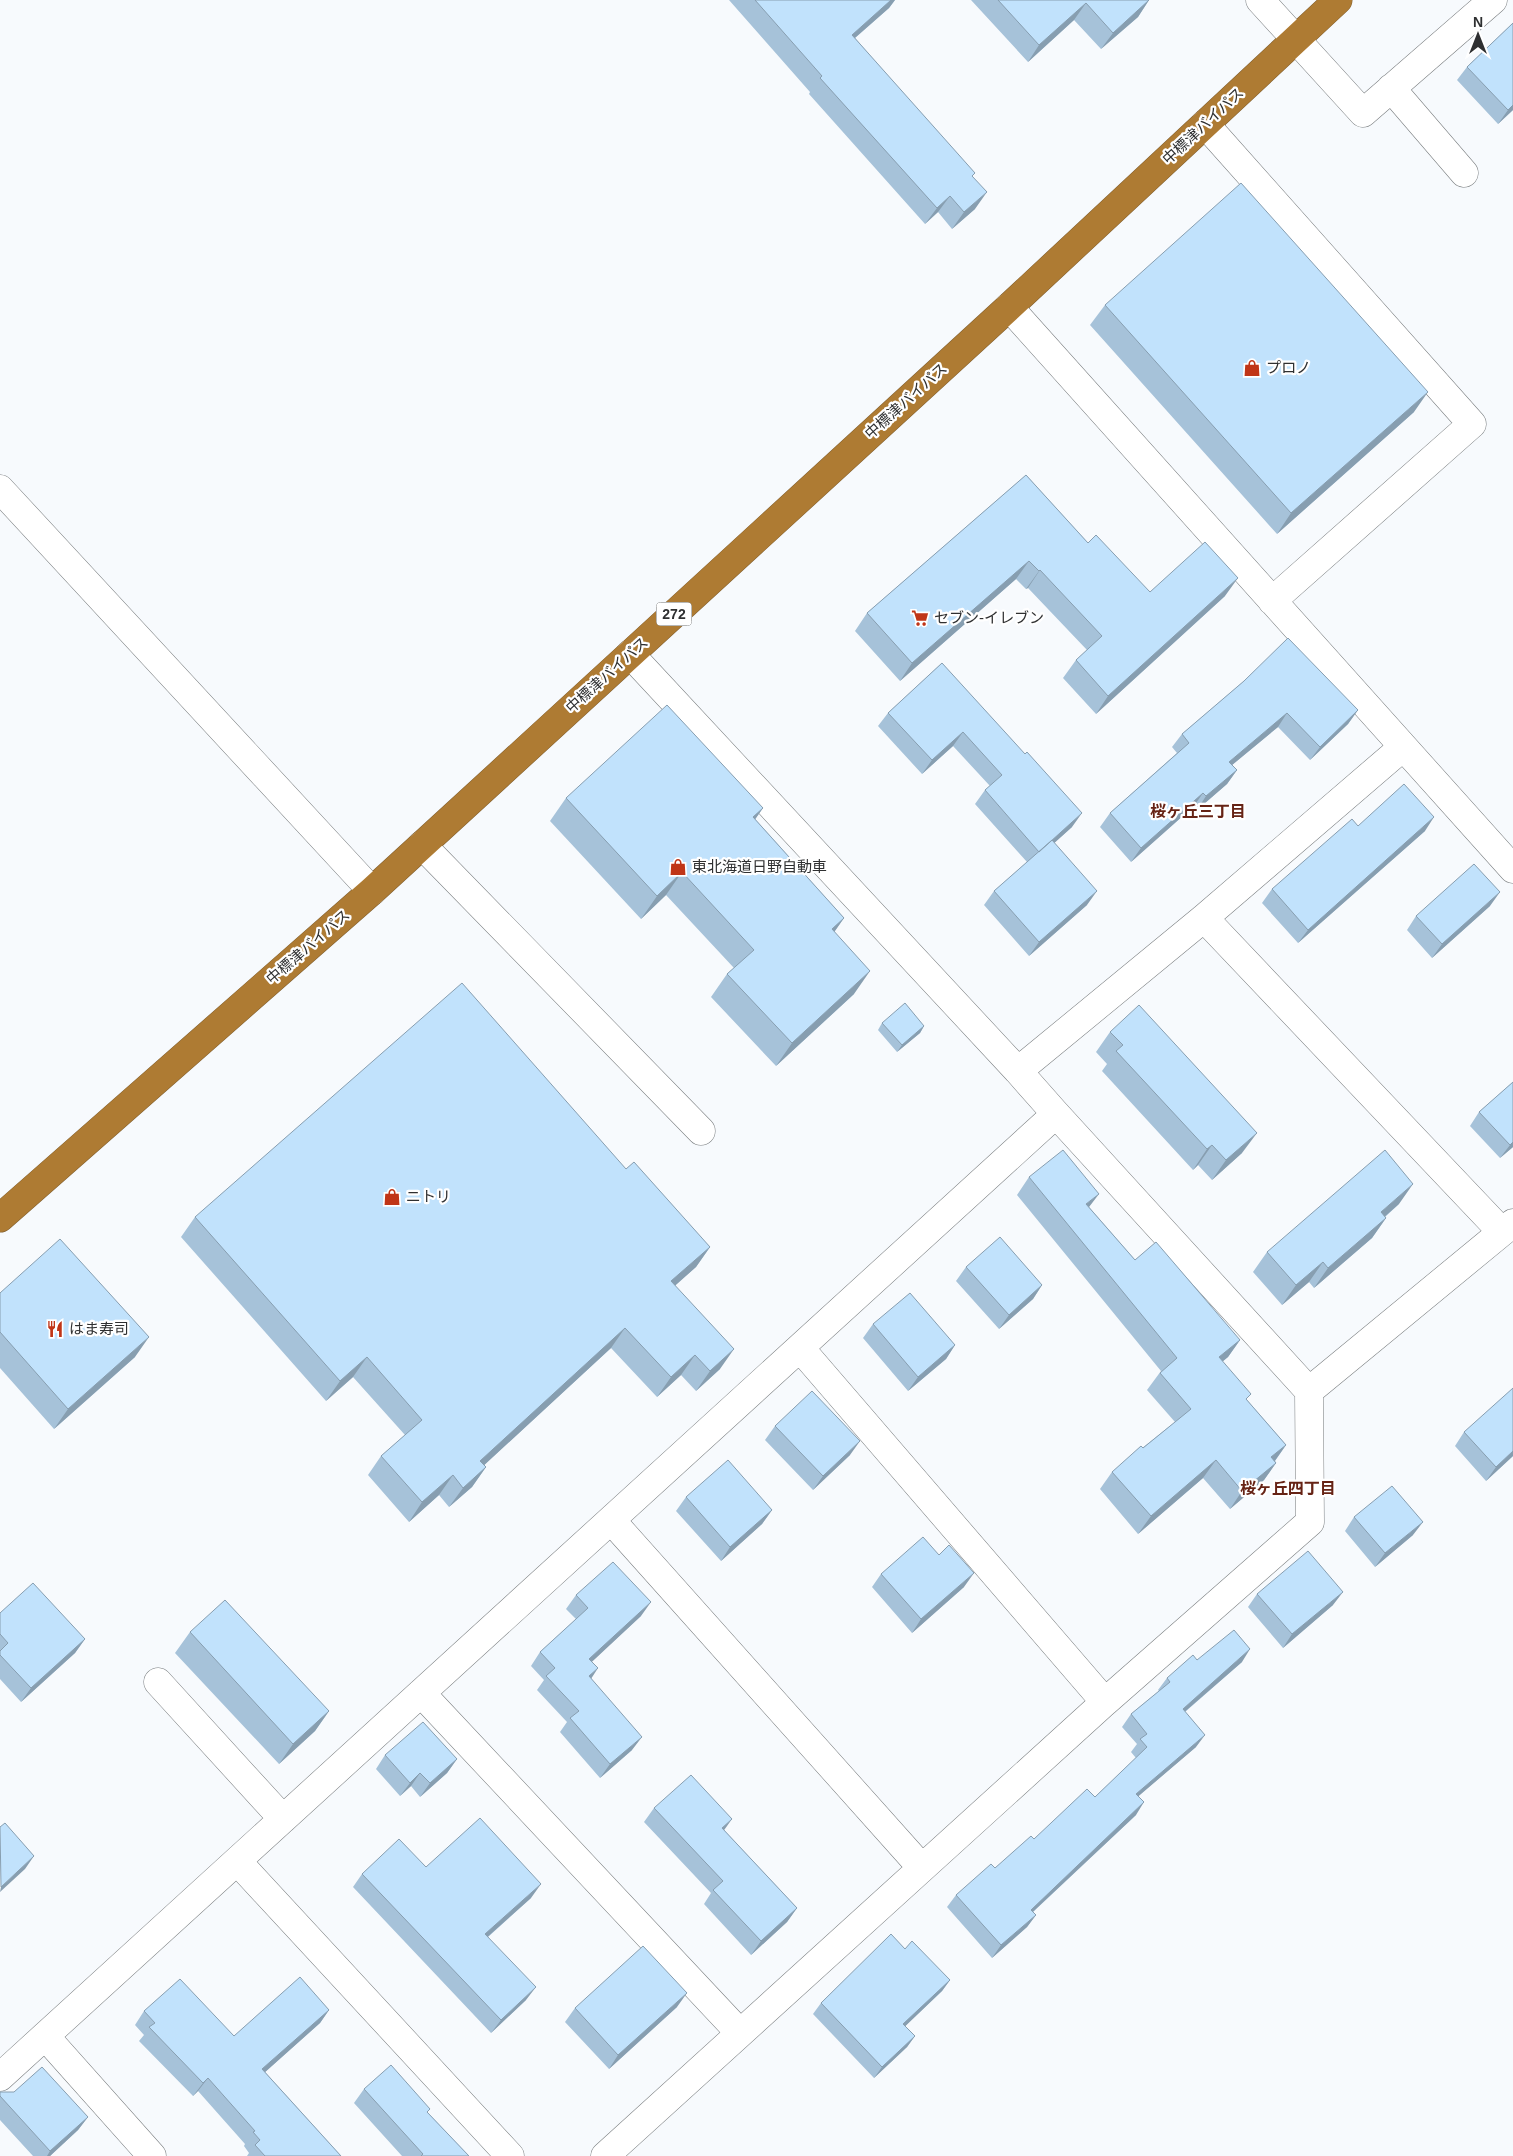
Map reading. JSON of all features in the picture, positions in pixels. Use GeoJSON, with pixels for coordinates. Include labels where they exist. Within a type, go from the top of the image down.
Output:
{"type":"FeatureCollection","features":[{"type":"Feature","properties":{"kind":"highway","name":"中標津バイパス"},"geometry":{"type":"LineString","coordinates":[[0,1218],[372,891],[1009,307],[1338,0]]}},
{"type":"Feature","properties":{"kind":"street"},"geometry":{"type":"LineString","coordinates":[[1260,0],[1363,113],[1493,0]]}},
{"type":"Feature","properties":{"kind":"street"},"geometry":{"type":"LineString","coordinates":[[1391,88],[1464,173]]}},
{"type":"Feature","properties":{"kind":"street"},"geometry":{"type":"LineString","coordinates":[[1205,124],[1472,424],[1272,601]]}},
{"type":"Feature","properties":{"kind":"street"},"geometry":{"type":"LineString","coordinates":[[1009,307],[1513,869]]}},
{"type":"Feature","properties":{"kind":"street"},"geometry":{"type":"LineString","coordinates":[[0,489],[372,891]]}},
{"type":"Feature","properties":{"kind":"street"},"geometry":{"type":"LineString","coordinates":[[606,2156],[1105,1702],[1310,1522],[1309,1391],[1018,1071],[630,654]]}},
{"type":"Feature","properties":{"kind":"street"},"geometry":{"type":"LineString","coordinates":[[1018,1071],[1204,918],[1403,748]]}},
{"type":"Feature","properties":{"kind":"street"},"geometry":{"type":"LineString","coordinates":[[422,845],[701,1130]]}},
{"type":"Feature","properties":{"kind":"street"},"geometry":{"type":"LineString","coordinates":[[1204,918],[1508,1228],[1309,1391]]}},
{"type":"Feature","properties":{"kind":"street"},"geometry":{"type":"LineString","coordinates":[[0,2077],[1056,1114]]}},
{"type":"Feature","properties":{"kind":"street"},"geometry":{"type":"LineString","coordinates":[[800,1348],[1105,1702]]}},
{"type":"Feature","properties":{"kind":"street"},"geometry":{"type":"LineString","coordinates":[[611,1520],[922,1868]]}},
{"type":"Feature","properties":{"kind":"street"},"geometry":{"type":"LineString","coordinates":[[158,1682],[283,1819]]}},
{"type":"Feature","properties":{"kind":"street"},"geometry":{"type":"LineString","coordinates":[[421,1694],[740,2033]]}},
{"type":"Feature","properties":{"kind":"street"},"geometry":{"type":"LineString","coordinates":[[237,1861],[510,2156]]}},
{"type":"Feature","properties":{"kind":"street"},"geometry":{"type":"LineString","coordinates":[[45,2036],[152,2156]]}},
{"type":"Feature","properties":{"kind":"building"},"geometry":{"type":"Polygon","coordinates":[[[755,0],[891,0],[852,35],[975,173],[972,176],[987,192],[964,212],[950,196],[937,208],[820,78],[822,76],[755,0]]]}},
{"type":"Feature","properties":{"kind":"building"},"geometry":{"type":"Polygon","coordinates":[[[998,0],[1149,0],[1113,33],[1086,3],[1039,45],[998,0]]]}},
{"type":"Feature","properties":{"kind":"building"},"geometry":{"type":"Polygon","coordinates":[[[1513,23],[1513,105],[1508,110],[1467,67],[1513,23]]]}},
{"type":"Feature","properties":{"kind":"building","name":"プロノ"},"geometry":{"type":"Polygon","coordinates":[[[1241,183],[1428,392],[1291,513],[1105,305],[1241,183]]]}},
{"type":"Feature","properties":{"kind":"building"},"geometry":{"type":"Polygon","coordinates":[[[1026,475],[1088,543],[1096,535],[1150,592],[1205,542],[1238,578],[1108,696],[1076,660],[1102,636],[1040,570],[1029,561],[912,663],[867,613],[1026,475]]]}},
{"type":"Feature","properties":{"kind":"building"},"geometry":{"type":"Polygon","coordinates":[[[1288,638],[1358,710],[1320,747],[1287,713],[1229,762],[1237,770],[1206,796],[1203,793],[1141,848],[1110,813],[1189,743],[1182,734],[1244,681],[1288,638]]]}},
{"type":"Feature","properties":{"kind":"building"},"geometry":{"type":"Polygon","coordinates":[[[942,663],[1082,813],[1039,852],[985,790],[1002,775],[963,732],[932,760],[888,713],[942,663]]]}},
{"type":"Feature","properties":{"kind":"building"},"geometry":{"type":"Polygon","coordinates":[[[667,705],[763,808],[753,817],[844,918],[832,929],[870,971],[792,1043],[727,974],[754,950],[682,872],[657,896],[566,798],[667,705]]]}},
{"type":"Feature","properties":{"kind":"building"},"geometry":{"type":"Polygon","coordinates":[[[1404,784],[1434,817],[1308,930],[1272,889],[1352,819],[1358,826],[1404,784]]]}},
{"type":"Feature","properties":{"kind":"building"},"geometry":{"type":"Polygon","coordinates":[[[1052,840],[1097,891],[1039,942],[994,891],[1052,840]]]}},
{"type":"Feature","properties":{"kind":"building"},"geometry":{"type":"Polygon","coordinates":[[[1474,864],[1500,892],[1442,944],[1416,916],[1474,864]]]}},
{"type":"Feature","properties":{"kind":"building","name":"ニトリ"},"geometry":{"type":"Polygon","coordinates":[[[462,983],[626,1169],[634,1162],[710,1247],[671,1281],[734,1349],[710,1371],[695,1355],[671,1377],[625,1328],[480,1461],[486,1467],[463,1488],[453,1475],[422,1502],[381,1456],[422,1420],[367,1357],[340,1381],[195,1217],[462,983]]]}},
{"type":"Feature","properties":{"kind":"building"},"geometry":{"type":"Polygon","coordinates":[[[905,1003],[924,1026],[902,1045],[882,1023],[905,1003]]]}},
{"type":"Feature","properties":{"kind":"building"},"geometry":{"type":"Polygon","coordinates":[[[1139,1005],[1257,1133],[1226,1160],[1212,1145],[1207,1149],[1116,1051],[1123,1045],[1110,1032],[1139,1005]]]}},
{"type":"Feature","properties":{"kind":"building"},"geometry":{"type":"Polygon","coordinates":[[[1513,1082],[1513,1142],[1510,1145],[1479,1112],[1513,1082]]]}},
{"type":"Feature","properties":{"kind":"building"},"geometry":{"type":"Polygon","coordinates":[[[1063,1150],[1099,1194],[1086,1204],[1135,1260],[1156,1242],[1240,1340],[1219,1357],[1251,1394],[1246,1399],[1286,1445],[1271,1457],[1276,1463],[1242,1491],[1216,1460],[1151,1516],[1112,1472],[1141,1446],[1143,1448],[1191,1409],[1160,1373],[1177,1358],[1029,1177],[1063,1150]]]}},
{"type":"Feature","properties":{"kind":"building"},"geometry":{"type":"Polygon","coordinates":[[[1385,1150],[1413,1184],[1381,1212],[1386,1218],[1328,1268],[1323,1262],[1296,1285],[1267,1252],[1385,1150]]]}},
{"type":"Feature","properties":{"kind":"building"},"geometry":{"type":"Polygon","coordinates":[[[1000,1237],[1042,1285],[1009,1315],[966,1267],[1000,1237]]]}},
{"type":"Feature","properties":{"kind":"building","name":"はま寿司"},"geometry":{"type":"Polygon","coordinates":[[[60,1239],[149,1337],[68,1409],[0,1332],[0,1293],[60,1239]]]}},
{"type":"Feature","properties":{"kind":"building"},"geometry":{"type":"Polygon","coordinates":[[[910,1293],[955,1345],[918,1377],[873,1324],[910,1293]]]}},
{"type":"Feature","properties":{"kind":"building"},"geometry":{"type":"Polygon","coordinates":[[[1513,1388],[1513,1451],[1496,1467],[1464,1432],[1513,1388]]]}},
{"type":"Feature","properties":{"kind":"building"},"geometry":{"type":"Polygon","coordinates":[[[812,1391],[860,1441],[823,1476],[775,1426],[812,1391]]]}},
{"type":"Feature","properties":{"kind":"building"},"geometry":{"type":"Polygon","coordinates":[[[728,1460],[772,1510],[730,1547],[686,1497],[728,1460]]]}},
{"type":"Feature","properties":{"kind":"building"},"geometry":{"type":"Polygon","coordinates":[[[1392,1486],[1423,1522],[1385,1553],[1354,1517],[1392,1486]]]}},
{"type":"Feature","properties":{"kind":"building"},"geometry":{"type":"Polygon","coordinates":[[[923,1537],[939,1555],[949,1545],[974,1573],[921,1619],[881,1574],[923,1537]]]}},
{"type":"Feature","properties":{"kind":"building"},"geometry":{"type":"Polygon","coordinates":[[[1308,1551],[1343,1592],[1292,1634],[1257,1594],[1308,1551]]]}},
{"type":"Feature","properties":{"kind":"building"},"geometry":{"type":"Polygon","coordinates":[[[613,1562],[651,1602],[589,1659],[598,1668],[589,1676],[642,1737],[610,1764],[570,1718],[579,1711],[546,1676],[555,1668],[540,1652],[588,1608],[576,1595],[613,1562]]]}},
{"type":"Feature","properties":{"kind":"building"},"geometry":{"type":"Polygon","coordinates":[[[33,1583],[85,1639],[31,1688],[0,1655],[0,1651],[8,1643],[0,1634],[0,1613],[33,1583]]]}},
{"type":"Feature","properties":{"kind":"building"},"geometry":{"type":"Polygon","coordinates":[[[225,1600],[329,1711],[293,1744],[190,1632],[225,1600]]]}},
{"type":"Feature","properties":{"kind":"building"},"geometry":{"type":"Polygon","coordinates":[[[1234,1630],[1250,1649],[1183,1709],[1205,1735],[1136,1794],[1144,1802],[1031,1910],[1036,1915],[1001,1945],[956,1895],[991,1864],[995,1868],[1031,1836],[1034,1839],[1087,1789],[1095,1797],[1147,1747],[1140,1739],[1147,1734],[1131,1714],[1170,1682],[1167,1678],[1193,1655],[1197,1660],[1234,1630]]]}},
{"type":"Feature","properties":{"kind":"building"},"geometry":{"type":"Polygon","coordinates":[[[423,1722],[457,1759],[430,1783],[420,1773],[410,1783],[385,1755],[423,1722]]]}},
{"type":"Feature","properties":{"kind":"building"},"geometry":{"type":"Polygon","coordinates":[[[691,1775],[732,1819],[722,1828],[797,1908],[761,1941],[713,1890],[723,1881],[654,1808],[691,1775]]]}},
{"type":"Feature","properties":{"kind":"building"},"geometry":{"type":"Polygon","coordinates":[[[480,1818],[541,1884],[485,1934],[536,1987],[501,2020],[362,1874],[399,1839],[426,1867],[480,1818]]]}},
{"type":"Feature","properties":{"kind":"building"},"geometry":{"type":"Polygon","coordinates":[[[5,1823],[34,1856],[1,1887],[0,1827],[5,1823]]]}},
{"type":"Feature","properties":{"kind":"building"},"geometry":{"type":"Polygon","coordinates":[[[891,1934],[905,1949],[912,1941],[950,1980],[903,2024],[915,2036],[882,2067],[821,2003],[891,1934]]]}},
{"type":"Feature","properties":{"kind":"building"},"geometry":{"type":"Polygon","coordinates":[[[643,1946],[687,1993],[618,2055],[575,2008],[643,1946]]]}},
{"type":"Feature","properties":{"kind":"building"},"geometry":{"type":"Polygon","coordinates":[[[300,1977],[329,2010],[262,2069],[341,2156],[265,2156],[255,2145],[260,2140],[253,2132],[255,2131],[208,2078],[203,2083],[149,2027],[155,2023],[144,2011],[180,1979],[234,2036],[300,1977]]]}},
{"type":"Feature","properties":{"kind":"building"},"geometry":{"type":"Polygon","coordinates":[[[391,2065],[430,2109],[427,2112],[469,2156],[421,2156],[423,2154],[364,2089],[391,2065]]]}},
{"type":"Feature","properties":{"kind":"building"},"geometry":{"type":"Polygon","coordinates":[[[42,2067],[88,2117],[50,2151],[0,2096],[0,2092],[14,2092],[42,2067]]]}},
{"type":"Feature","properties":{"kind":"place","name":"プロノ"},"geometry":{"type":"Point","coordinates":[1252,368]}},
{"type":"Feature","properties":{"kind":"place","name":"セブン-イレブン"},"geometry":{"type":"Point","coordinates":[920,618]}},
{"type":"Feature","properties":{"kind":"place","name":"東北海道日野自動車"},"geometry":{"type":"Point","coordinates":[678,867]}},
{"type":"Feature","properties":{"kind":"place","name":"ニトリ"},"geometry":{"type":"Point","coordinates":[392,1197]}},
{"type":"Feature","properties":{"kind":"place","name":"はま寿司"},"geometry":{"type":"Point","coordinates":[55,1329]}},
{"type":"Feature","properties":{"kind":"district","name":"桜ヶ丘三丁目"},"geometry":{"type":"Point","coordinates":[1198,811]}},
{"type":"Feature","properties":{"kind":"district","name":"桜ヶ丘四丁目"},"geometry":{"type":"Point","coordinates":[1288,1488]}}]}
